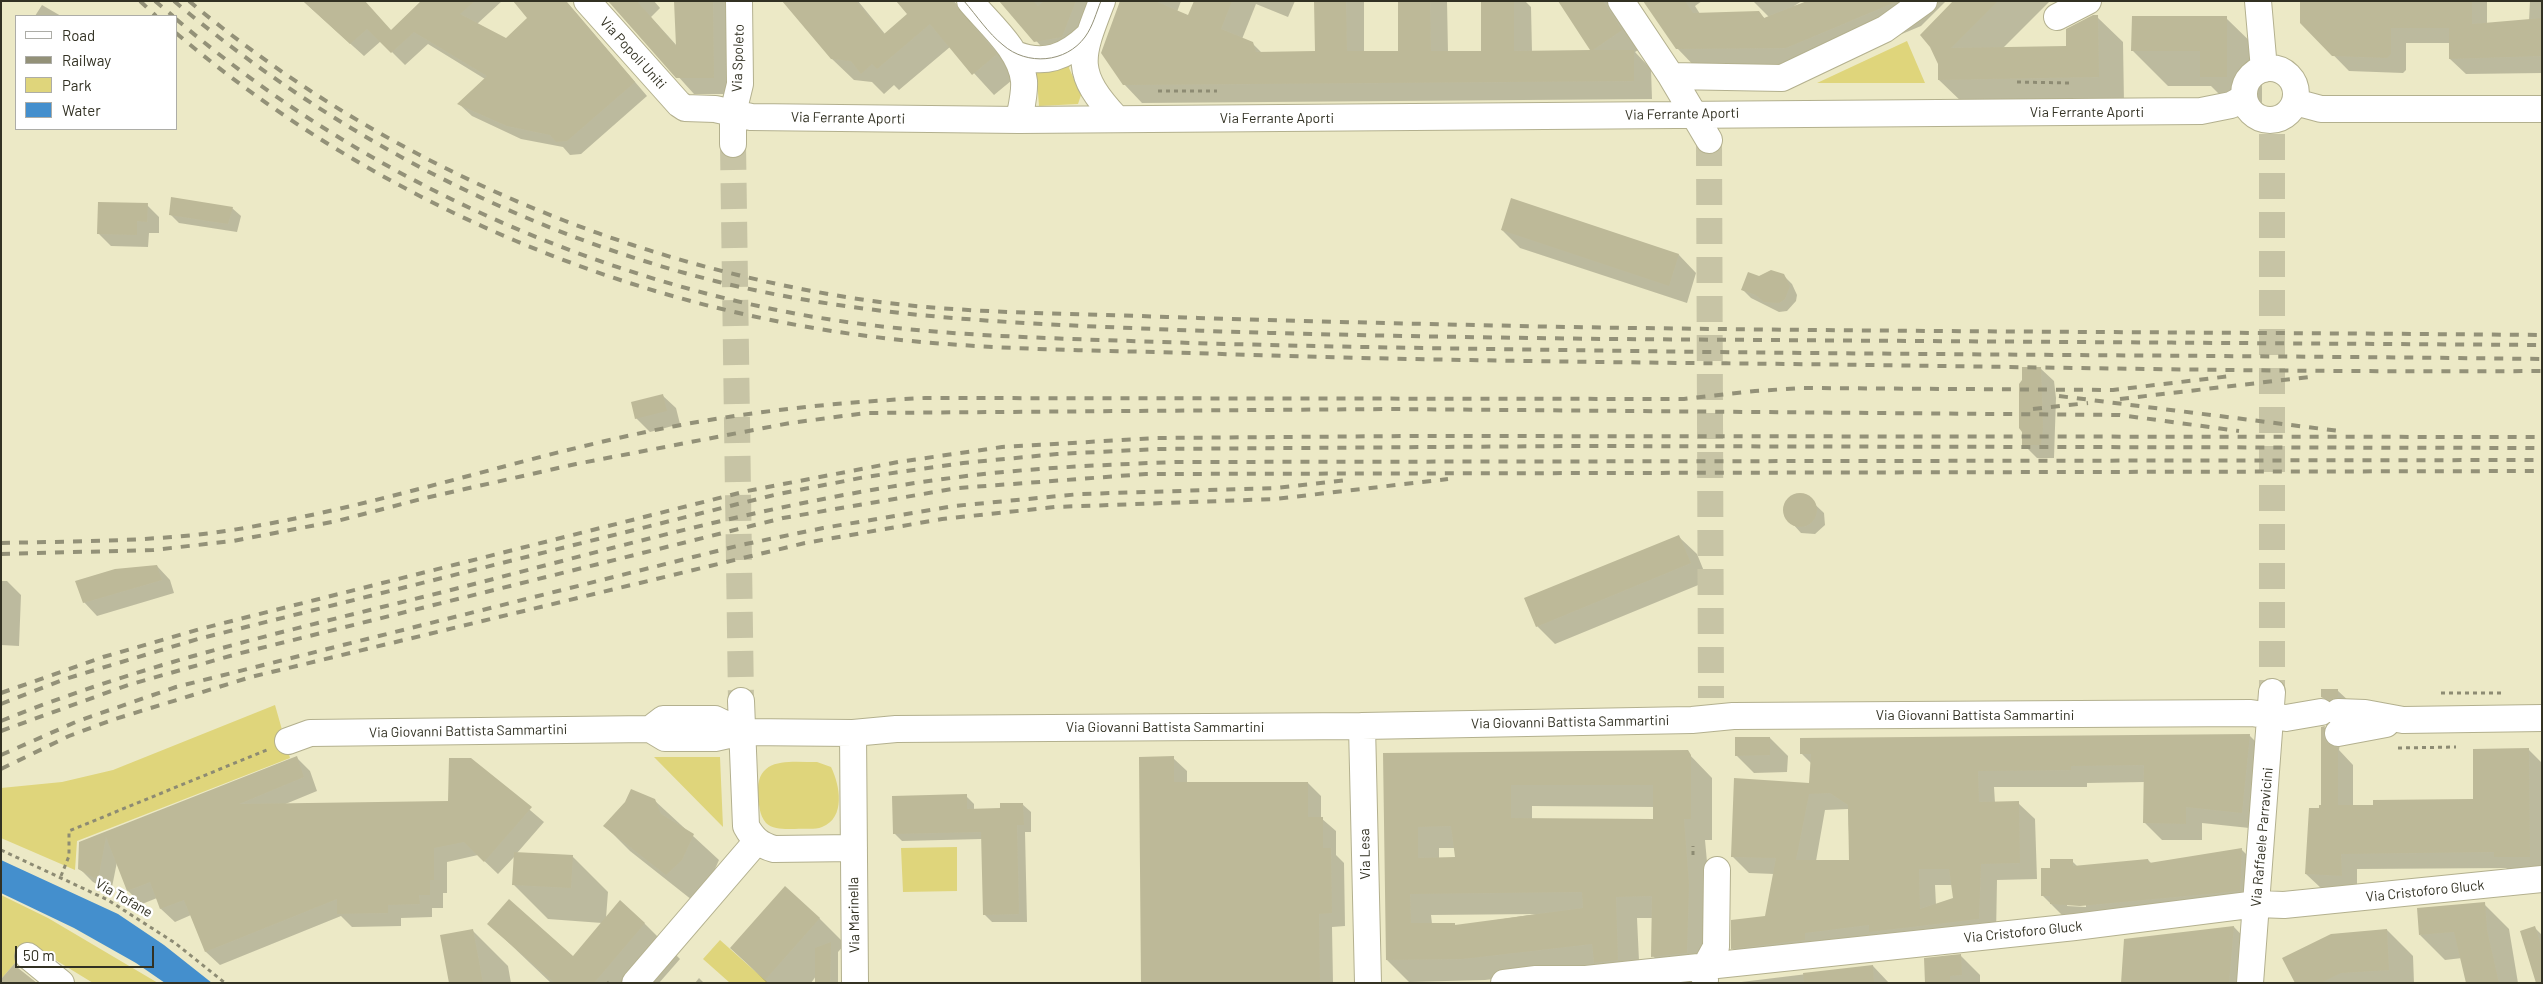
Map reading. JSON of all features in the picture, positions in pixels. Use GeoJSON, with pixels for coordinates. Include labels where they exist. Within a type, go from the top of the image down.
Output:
{"type":"FeatureCollection","features":[{"type":"Feature","properties":{"kind":"street","name":"Via Popoli Uniti"},"geometry":{"type":"LineString","coordinates":[[587,1],[679,104]]}},
{"type":"Feature","properties":{"kind":"street","name":"Via Spoleto"},"geometry":{"type":"LineString","coordinates":[[733,144],[733,113],[740,84],[739,1]]}},
{"type":"Feature","properties":{"kind":"street"},"geometry":{"type":"LineString","coordinates":[[970,1],[1015,54],[1024,82],[1019,120]]}},
{"type":"Feature","properties":{"kind":"street"},"geometry":{"type":"LineString","coordinates":[[1102,1],[1088,36],[1084,58],[1088,82],[1096,96],[1117,119]]}},
{"type":"Feature","properties":{"kind":"street"},"geometry":{"type":"LineString","coordinates":[[1621,1],[1671,76],[1709,140]]}},
{"type":"Feature","properties":{"kind":"street"},"geometry":{"type":"LineString","coordinates":[[1671,76],[1782,78],[1885,29],[1924,1]]}},
{"type":"Feature","properties":{"kind":"street"},"geometry":{"type":"LineString","coordinates":[[2057,17],[2088,1]]}},
{"type":"Feature","properties":{"kind":"street"},"geometry":{"type":"LineString","coordinates":[[2258,1],[2264,68]]}},
{"type":"Feature","properties":{"kind":"street"},"geometry":{"type":"LineString","coordinates":[[1015,54],[1030,59],[1053,59],[1067,54],[1088,36]]}},
{"type":"Feature","properties":{"kind":"street"},"geometry":{"type":"LineString","coordinates":[[2264,68],[2280,70],[2292,79],[2296,94],[2295,102],[2286,115],[2271,127],[2250,112],[2244,98],[2244,90],[2251,76],[2264,68]]}},
{"type":"Feature","properties":{"kind":"street"},"geometry":{"type":"LineString","coordinates":[[1782,78],[1784,112]]}},
{"type":"Feature","properties":{"kind":"street","name":"Via Ferrante Aporti"},"geometry":{"type":"LineString","coordinates":[[679,104],[685,108],[715,109],[751,117],[1019,120],[1784,112],[2201,111],[2231,105],[2244,98]]}},
{"type":"Feature","properties":{"kind":"street"},"geometry":{"type":"LineString","coordinates":[[2295,102],[2321,109],[2542,109]]}},
{"type":"Feature","properties":{"kind":"street"},"geometry":{"type":"LineString","coordinates":[[741,701],[746,826],[756,841],[774,849],[854,848]]}},
{"type":"Feature","properties":{"kind":"street","name":"Via Giovanni Battista Sammartini"},"geometry":{"type":"LineString","coordinates":[[288,742],[310,733],[650,729],[665,738],[715,738],[742,732],[853,733],[896,729],[1362,726],[1711,708],[2251,713],[2277,709],[2365,729],[2403,720],[2542,718]]}},
{"type":"Feature","properties":{"kind":"street","name":"Via Raffaele Parravicini"},"geometry":{"type":"LineString","coordinates":[[2250,983],[2277,709]]}},
{"type":"Feature","properties":{"kind":"street","name":"Via Lesa"},"geometry":{"type":"LineString","coordinates":[[1362,726],[1368,983]]}},
{"type":"Feature","properties":{"kind":"street","name":"Via Marinella"},"geometry":{"type":"LineString","coordinates":[[853,733],[855,983]]}},
{"type":"Feature","properties":{"kind":"street"},"geometry":{"type":"LineString","coordinates":[[635,983],[756,841]]}},
{"type":"Feature","properties":{"kind":"street"},"geometry":{"type":"LineString","coordinates":[[1705,975],[1716,947],[1718,870]]}},
{"type":"Feature","properties":{"kind":"street","name":"Via Cristoforo Gluck"},"geometry":{"type":"LineString","coordinates":[[1504,983],[1536,979],[1705,975],[2257,904],[2284,905],[2542,879]]}},
{"type":"Feature","properties":{"kind":"street"},"geometry":{"type":"LineString","coordinates":[[28,956],[61,983]]}},
{"type":"Feature","properties":{"kind":"path"},"geometry":{"type":"LineString","coordinates":[[2017,82],[2069,83]]}},
{"type":"Feature","properties":{"kind":"path"},"geometry":{"type":"LineString","coordinates":[[1158,91],[1217,90]]}},
{"type":"Feature","properties":{"kind":"path"},"geometry":{"type":"LineString","coordinates":[[2441,693],[2504,693]]}},
{"type":"Feature","properties":{"kind":"path"},"geometry":{"type":"LineString","coordinates":[[61,876],[69,856],[69,831],[288,742]]}},
{"type":"Feature","properties":{"kind":"path"},"geometry":{"type":"LineString","coordinates":[[2398,748],[2456,747]]}},
{"type":"Feature","properties":{"kind":"path"},"geometry":{"type":"LineString","coordinates":[[1693,846],[1693,855]]}},
{"type":"Feature","properties":{"kind":"path","name":"Via Tofane"},"geometry":{"type":"LineString","coordinates":[[1,850],[61,876],[142,920],[225,983]]}},
{"type":"Feature","properties":{"kind":"green space"},"geometry":{"type":"Polygon","coordinates":[[[1907,41],[1925,83],[1817,83],[1907,41]]]}},
{"type":"Feature","properties":{"kind":"green space"},"geometry":{"type":"Polygon","coordinates":[[[1072,56],[1069,68],[1081,95],[1078,104],[1039,106],[1036,66],[1072,56]]]}},
{"type":"Feature","properties":{"kind":"green space"},"geometry":{"type":"Polygon","coordinates":[[[275,705],[290,758],[77,841],[75,870],[1,838],[1,788],[62,782],[113,770],[275,705]]]}},
{"type":"Feature","properties":{"kind":"green space"},"geometry":{"type":"Polygon","coordinates":[[[654,757],[720,757],[723,827],[654,757]]]}},
{"type":"Feature","properties":{"kind":"green space"},"geometry":{"type":"Polygon","coordinates":[[[786,762],[817,762],[831,767],[837,783],[838,809],[830,823],[816,828],[784,829],[776,828],[766,823],[761,813],[758,794],[762,773],[768,767],[786,762]]]}},
{"type":"Feature","properties":{"kind":"green space"},"geometry":{"type":"Polygon","coordinates":[[[957,847],[957,891],[903,892],[901,848],[957,847]]]}},
{"type":"Feature","properties":{"kind":"green space"},"geometry":{"type":"Polygon","coordinates":[[[1,895],[48,918],[158,983],[93,983],[31,945],[1,979],[1,895]]]}},
{"type":"Feature","properties":{"kind":"green space"},"geometry":{"type":"Polygon","coordinates":[[[720,940],[768,983],[730,983],[703,959],[720,940]]]}},
{"type":"Feature","properties":{"kind":"water"},"geometry":{"type":"Polygon","coordinates":[[[1,860],[118,914],[164,945],[212,983],[165,983],[136,963],[74,928],[1,893],[1,860]]]}},
{"type":"Feature","properties":{"kind":"building"},"geometry":{"type":"Polygon","coordinates":[[[303,1],[365,1],[391,30],[421,1],[475,1],[460,14],[506,38],[527,18],[513,1],[566,1],[635,82],[567,141],[556,142],[550,135],[507,126],[457,104],[487,76],[414,32],[391,53],[367,29],[350,44],[303,1]]]}},
{"type":"Feature","properties":{"kind":"building"},"geometry":{"type":"Polygon","coordinates":[[[608,1],[637,1],[676,46],[674,1],[713,1],[714,78],[676,78],[608,1]]]}},
{"type":"Feature","properties":{"kind":"building"},"geometry":{"type":"Polygon","coordinates":[[[782,1],[856,1],[884,34],[907,14],[896,1],[952,1],[997,54],[972,75],[930,24],[877,69],[872,64],[861,74],[851,61],[831,59],[782,1]]]}},
{"type":"Feature","properties":{"kind":"building"},"geometry":{"type":"Polygon","coordinates":[[[999,1],[1033,1],[1038,6],[1044,1],[1076,1],[1062,37],[1034,42],[999,1]]]}},
{"type":"Feature","properties":{"kind":"building"},"geometry":{"type":"Polygon","coordinates":[[[1120,1],[1155,1],[1188,15],[1194,1],[1232,1],[1221,29],[1253,42],[1256,52],[1315,51],[1314,1],[1346,1],[1347,51],[1398,51],[1398,1],[1430,1],[1431,51],[1481,51],[1481,1],[1514,1],[1514,51],[1590,50],[1558,1],[1603,1],[1622,30],[1593,50],[1634,50],[1634,81],[1123,85],[1101,53],[1120,1]]]}},
{"type":"Feature","properties":{"kind":"building"},"geometry":{"type":"Polygon","coordinates":[[[1643,1],[1685,1],[1693,13],[1759,11],[1764,18],[1807,1],[1898,1],[1786,48],[1676,49],[1643,1]]]}},
{"type":"Feature","properties":{"kind":"building"},"geometry":{"type":"Polygon","coordinates":[[[1953,1],[1998,1],[1951,48],[2066,46],[2066,29],[2093,15],[2098,15],[2099,77],[1938,80],[1938,64],[1930,47],[1920,35],[1953,1]]]}},
{"type":"Feature","properties":{"kind":"building"},"geometry":{"type":"Polygon","coordinates":[[[2300,1],[2472,1],[2472,24],[2542,18],[2542,56],[2449,59],[2449,28],[2391,28],[2391,54],[2387,58],[2332,56],[2300,23],[2300,1]]]}},
{"type":"Feature","properties":{"kind":"building"},"geometry":{"type":"Polygon","coordinates":[[[2132,16],[2227,16],[2227,77],[2200,77],[2200,51],[2131,51],[2132,16]]]}},
{"type":"Feature","properties":{"kind":"building"},"geometry":{"type":"Polygon","coordinates":[[[171,197],[233,207],[228,224],[169,215],[171,197]]]}},
{"type":"Feature","properties":{"kind":"building"},"geometry":{"type":"Polygon","coordinates":[[[1511,198],[1679,254],[1669,286],[1501,230],[1511,198]]]}},
{"type":"Feature","properties":{"kind":"building"},"geometry":{"type":"Polygon","coordinates":[[[98,202],[148,203],[147,222],[137,221],[137,235],[97,234],[98,202]]]}},
{"type":"Feature","properties":{"kind":"building"},"geometry":{"type":"Polygon","coordinates":[[[1771,270],[1784,274],[1790,286],[1785,299],[1779,303],[1764,302],[1756,295],[1741,290],[1748,272],[1759,276],[1771,270]]]}},
{"type":"Feature","properties":{"kind":"building"},"geometry":{"type":"Polygon","coordinates":[[[2022,367],[2041,367],[2043,428],[2041,445],[2022,445],[2022,432],[2019,428],[2019,384],[2022,380],[2022,367]]]}},
{"type":"Feature","properties":{"kind":"building"},"geometry":{"type":"Polygon","coordinates":[[[663,394],[667,411],[635,419],[631,402],[663,394]]]}},
{"type":"Feature","properties":{"kind":"building"},"geometry":{"type":"Polygon","coordinates":[[[1800,493],[1807,494],[1812,498],[1816,503],[1816,517],[1812,522],[1807,526],[1800,527],[1793,526],[1788,522],[1784,517],[1783,510],[1784,503],[1788,498],[1793,494],[1800,493]]]}},
{"type":"Feature","properties":{"kind":"building"},"geometry":{"type":"Polygon","coordinates":[[[1679,535],[1691,563],[1536,627],[1524,598],[1679,535]]]}},
{"type":"Feature","properties":{"kind":"building"},"geometry":{"type":"Polygon","coordinates":[[[157,565],[162,580],[83,603],[75,581],[115,569],[157,565]]]}},
{"type":"Feature","properties":{"kind":"building"},"geometry":{"type":"Polygon","coordinates":[[[2321,689],[2338,689],[2338,697],[2329,700],[2321,697],[2321,689]]]}},
{"type":"Feature","properties":{"kind":"building"},"geometry":{"type":"Polygon","coordinates":[[[2325,726],[2323,735],[2326,742],[2338,748],[2338,805],[2373,805],[2373,800],[2473,799],[2473,749],[2529,748],[2530,857],[2494,857],[2494,852],[2341,854],[2342,876],[2305,874],[2309,808],[2319,808],[2319,805],[2321,805],[2321,727],[2325,726]]]}},
{"type":"Feature","properties":{"kind":"building"},"geometry":{"type":"Polygon","coordinates":[[[2250,734],[2242,813],[2186,807],[2186,824],[2143,823],[2144,765],[2071,766],[2071,770],[1978,771],[1979,802],[2019,801],[2020,863],[1981,864],[1979,919],[1869,932],[1869,925],[1805,933],[1805,940],[1731,949],[1731,920],[1765,916],[1776,858],[1731,857],[1734,778],[1809,783],[1811,754],[1800,754],[1800,738],[2250,734]],[[1830,793],[1809,794],[1796,860],[1849,860],[1848,805],[1830,793]],[[1919,869],[1920,909],[1953,898],[1949,869],[1919,869]]]}},
{"type":"Feature","properties":{"kind":"building"},"geometry":{"type":"Polygon","coordinates":[[[1735,737],[1770,737],[1770,755],[1735,756],[1735,737]]]}},
{"type":"Feature","properties":{"kind":"building"},"geometry":{"type":"Polygon","coordinates":[[[1688,750],[1691,755],[1691,819],[1684,819],[1689,884],[1687,953],[1651,957],[1652,896],[1616,897],[1618,960],[1594,963],[1592,944],[1463,959],[1386,960],[1383,753],[1688,750]],[[1511,785],[1511,818],[1653,819],[1653,785],[1511,785]],[[1451,826],[1418,827],[1418,858],[1455,857],[1451,826]],[[1582,892],[1410,894],[1411,923],[1455,923],[1455,925],[1583,908],[1582,892]]]}},
{"type":"Feature","properties":{"kind":"building"},"geometry":{"type":"Polygon","coordinates":[[[297,756],[304,777],[239,804],[448,801],[449,758],[471,758],[532,807],[484,862],[464,842],[434,848],[434,880],[430,880],[430,895],[419,895],[420,904],[388,905],[388,913],[337,914],[337,899],[205,952],[184,900],[160,909],[150,882],[127,891],[106,837],[98,880],[78,869],[79,842],[297,756]]]}},
{"type":"Feature","properties":{"kind":"building"},"geometry":{"type":"Polygon","coordinates":[[[1174,756],[1174,782],[1308,782],[1308,817],[1323,817],[1323,848],[1331,848],[1332,913],[1319,914],[1320,983],[1141,983],[1139,757],[1174,756]]]}},
{"type":"Feature","properties":{"kind":"building"},"geometry":{"type":"Polygon","coordinates":[[[631,789],[655,799],[661,814],[694,834],[682,860],[666,875],[603,826],[625,802],[631,789]]]}},
{"type":"Feature","properties":{"kind":"building"},"geometry":{"type":"Polygon","coordinates":[[[967,794],[967,809],[1000,808],[1000,803],[1023,803],[1024,825],[1017,825],[1019,914],[983,915],[981,832],[893,834],[892,796],[967,794]]]}},
{"type":"Feature","properties":{"kind":"building"},"geometry":{"type":"Polygon","coordinates":[[[2242,848],[2240,891],[2080,906],[2050,904],[2050,896],[2041,896],[2041,868],[2050,868],[2050,859],[2073,859],[2073,866],[2148,859],[2149,863],[2242,848]]]}},
{"type":"Feature","properties":{"kind":"building"},"geometry":{"type":"Polygon","coordinates":[[[514,852],[573,855],[571,888],[512,885],[514,852]]]}},
{"type":"Feature","properties":{"kind":"building"},"geometry":{"type":"Polygon","coordinates":[[[785,886],[820,918],[765,980],[730,948],[785,886]]]}},
{"type":"Feature","properties":{"kind":"building"},"geometry":{"type":"Polygon","coordinates":[[[509,899],[573,956],[620,900],[645,923],[594,983],[555,983],[487,924],[509,899]]]}},
{"type":"Feature","properties":{"kind":"building"},"geometry":{"type":"Polygon","coordinates":[[[2485,902],[2487,930],[2499,983],[2466,983],[2454,932],[2419,935],[2417,908],[2485,902]]]}},
{"type":"Feature","properties":{"kind":"building"},"geometry":{"type":"Polygon","coordinates":[[[2234,926],[2229,983],[2121,983],[2124,939],[2234,926]]]}},
{"type":"Feature","properties":{"kind":"building"},"geometry":{"type":"Polygon","coordinates":[[[2535,926],[2542,948],[2542,983],[2536,983],[2520,931],[2535,926]]]}},
{"type":"Feature","properties":{"kind":"building"},"geometry":{"type":"Polygon","coordinates":[[[473,929],[483,983],[449,983],[440,935],[473,929]]]}},
{"type":"Feature","properties":{"kind":"building"},"geometry":{"type":"Polygon","coordinates":[[[2387,929],[2389,970],[2341,973],[2321,983],[2295,983],[2282,958],[2331,934],[2387,929]]]}},
{"type":"Feature","properties":{"kind":"building"},"geometry":{"type":"Polygon","coordinates":[[[831,942],[830,983],[815,983],[815,948],[831,942]]]}},
{"type":"Feature","properties":{"kind":"building"},"geometry":{"type":"Polygon","coordinates":[[[1961,954],[1962,975],[1950,976],[1950,983],[1925,983],[1924,958],[1961,954]]]}},
{"type":"Feature","properties":{"kind":"building"},"geometry":{"type":"Polygon","coordinates":[[[15,963],[18,968],[37,983],[1,983],[1,979],[15,963]]]}},
{"type":"Feature","properties":{"kind":"building"},"geometry":{"type":"Polygon","coordinates":[[[1873,965],[1874,983],[1804,983],[1803,973],[1873,965]]]}},
{"type":"Feature","properties":{"kind":"tunnel"},"geometry":{"type":"LineString","coordinates":[[2272,134],[2272,692]]}},
{"type":"Feature","properties":{"kind":"tunnel"},"geometry":{"type":"LineString","coordinates":[[1709,140],[1711,698]]}},
{"type":"Feature","properties":{"kind":"tunnel"},"geometry":{"type":"LineString","coordinates":[[733,144],[741,701]]}},
{"type":"Feature","properties":{"kind":"tram line"},"geometry":{"type":"LineString","coordinates":[[964,1],[987,30],[1003,45],[1013,52],[1034,59],[1046,59],[1057,56],[1077,46],[1090,28],[1101,1]]}},
{"type":"Feature","properties":{"kind":"railway"},"geometry":{"type":"LineString","coordinates":[[140,1],[155,15]]}},
{"type":"Feature","properties":{"kind":"railway"},"geometry":{"type":"LineString","coordinates":[[155,1],[172,15]]}},
{"type":"Feature","properties":{"kind":"railway"},"geometry":{"type":"LineString","coordinates":[[174,1],[234,49],[297,93],[362,134],[429,172],[498,205],[569,235],[641,260],[715,281],[824,303],[988,321],[1154,329],[1437,337],[2542,345]]}},
{"type":"Feature","properties":{"kind":"railway"},"geometry":{"type":"LineString","coordinates":[[189,1],[264,59],[343,111],[425,158],[510,198],[598,233],[688,262],[779,284],[872,301],[1006,312],[1567,327],[2542,335]]}},
{"type":"Feature","properties":{"kind":"railway"},"geometry":{"type":"LineString","coordinates":[[178,21],[242,72],[311,120],[383,163],[458,202],[535,237],[615,266],[695,291],[821,318],[909,329],[998,336],[1292,346],[1684,352],[2542,359]]}},
{"type":"Feature","properties":{"kind":"railway"},"geometry":{"type":"LineString","coordinates":[[178,35],[252,92],[332,146],[416,194],[503,236],[594,271],[686,300],[780,322],[875,337],[954,345],[1034,349],[1377,358],[2220,370],[2542,371]]}},
{"type":"Feature","properties":{"kind":"railway"},"geometry":{"type":"LineString","coordinates":[[1,543],[146,539],[232,530],[289,520],[401,494],[569,450],[681,425],[802,407],[864,402],[925,398],[1684,399],[1803,388],[2113,390],[2231,376]]}},
{"type":"Feature","properties":{"kind":"railway"},"geometry":{"type":"LineString","coordinates":[[2120,399],[2309,377]]}},
{"type":"Feature","properties":{"kind":"railway"},"geometry":{"type":"LineString","coordinates":[[2059,396],[2339,431]]}},
{"type":"Feature","properties":{"kind":"railway"},"geometry":{"type":"LineString","coordinates":[[2033,409],[2088,403]]}},
{"type":"Feature","properties":{"kind":"railway"},"geometry":{"type":"LineString","coordinates":[[1,554],[153,550],[233,541],[337,521],[425,498],[576,464],[790,423],[866,413],[1390,409],[2120,415],[2239,431]]}},
{"type":"Feature","properties":{"kind":"railway"},"geometry":{"type":"LineString","coordinates":[[1,693],[103,657],[200,629],[747,491],[898,462],[1002,447],[1157,438],[1412,436],[2542,437]]}},
{"type":"Feature","properties":{"kind":"railway"},"geometry":{"type":"LineString","coordinates":[[1,704],[65,679],[198,639],[774,495],[865,477],[963,463],[1057,454],[1158,449],[1574,446],[2542,448]]}},
{"type":"Feature","properties":{"kind":"railway"},"geometry":{"type":"LineString","coordinates":[[1,721],[55,700],[164,664],[696,527],[759,512],[887,487],[1007,472],[1063,467],[1175,462],[2542,460]]}},
{"type":"Feature","properties":{"kind":"railway"},"geometry":{"type":"LineString","coordinates":[[1,731],[128,685],[237,654],[783,518],[958,488],[1146,474],[2542,471]]}},
{"type":"Feature","properties":{"kind":"railway"},"geometry":{"type":"LineString","coordinates":[[1,769],[69,736],[112,720],[251,677],[805,543],[942,519],[1055,507],[1275,499],[1448,479]]}},
{"type":"Feature","properties":{"kind":"railway"},"geometry":{"type":"LineString","coordinates":[[1,755],[78,721],[176,687],[741,545],[823,528],[954,506],[1080,494],[1276,488],[1347,480]]}}]}
